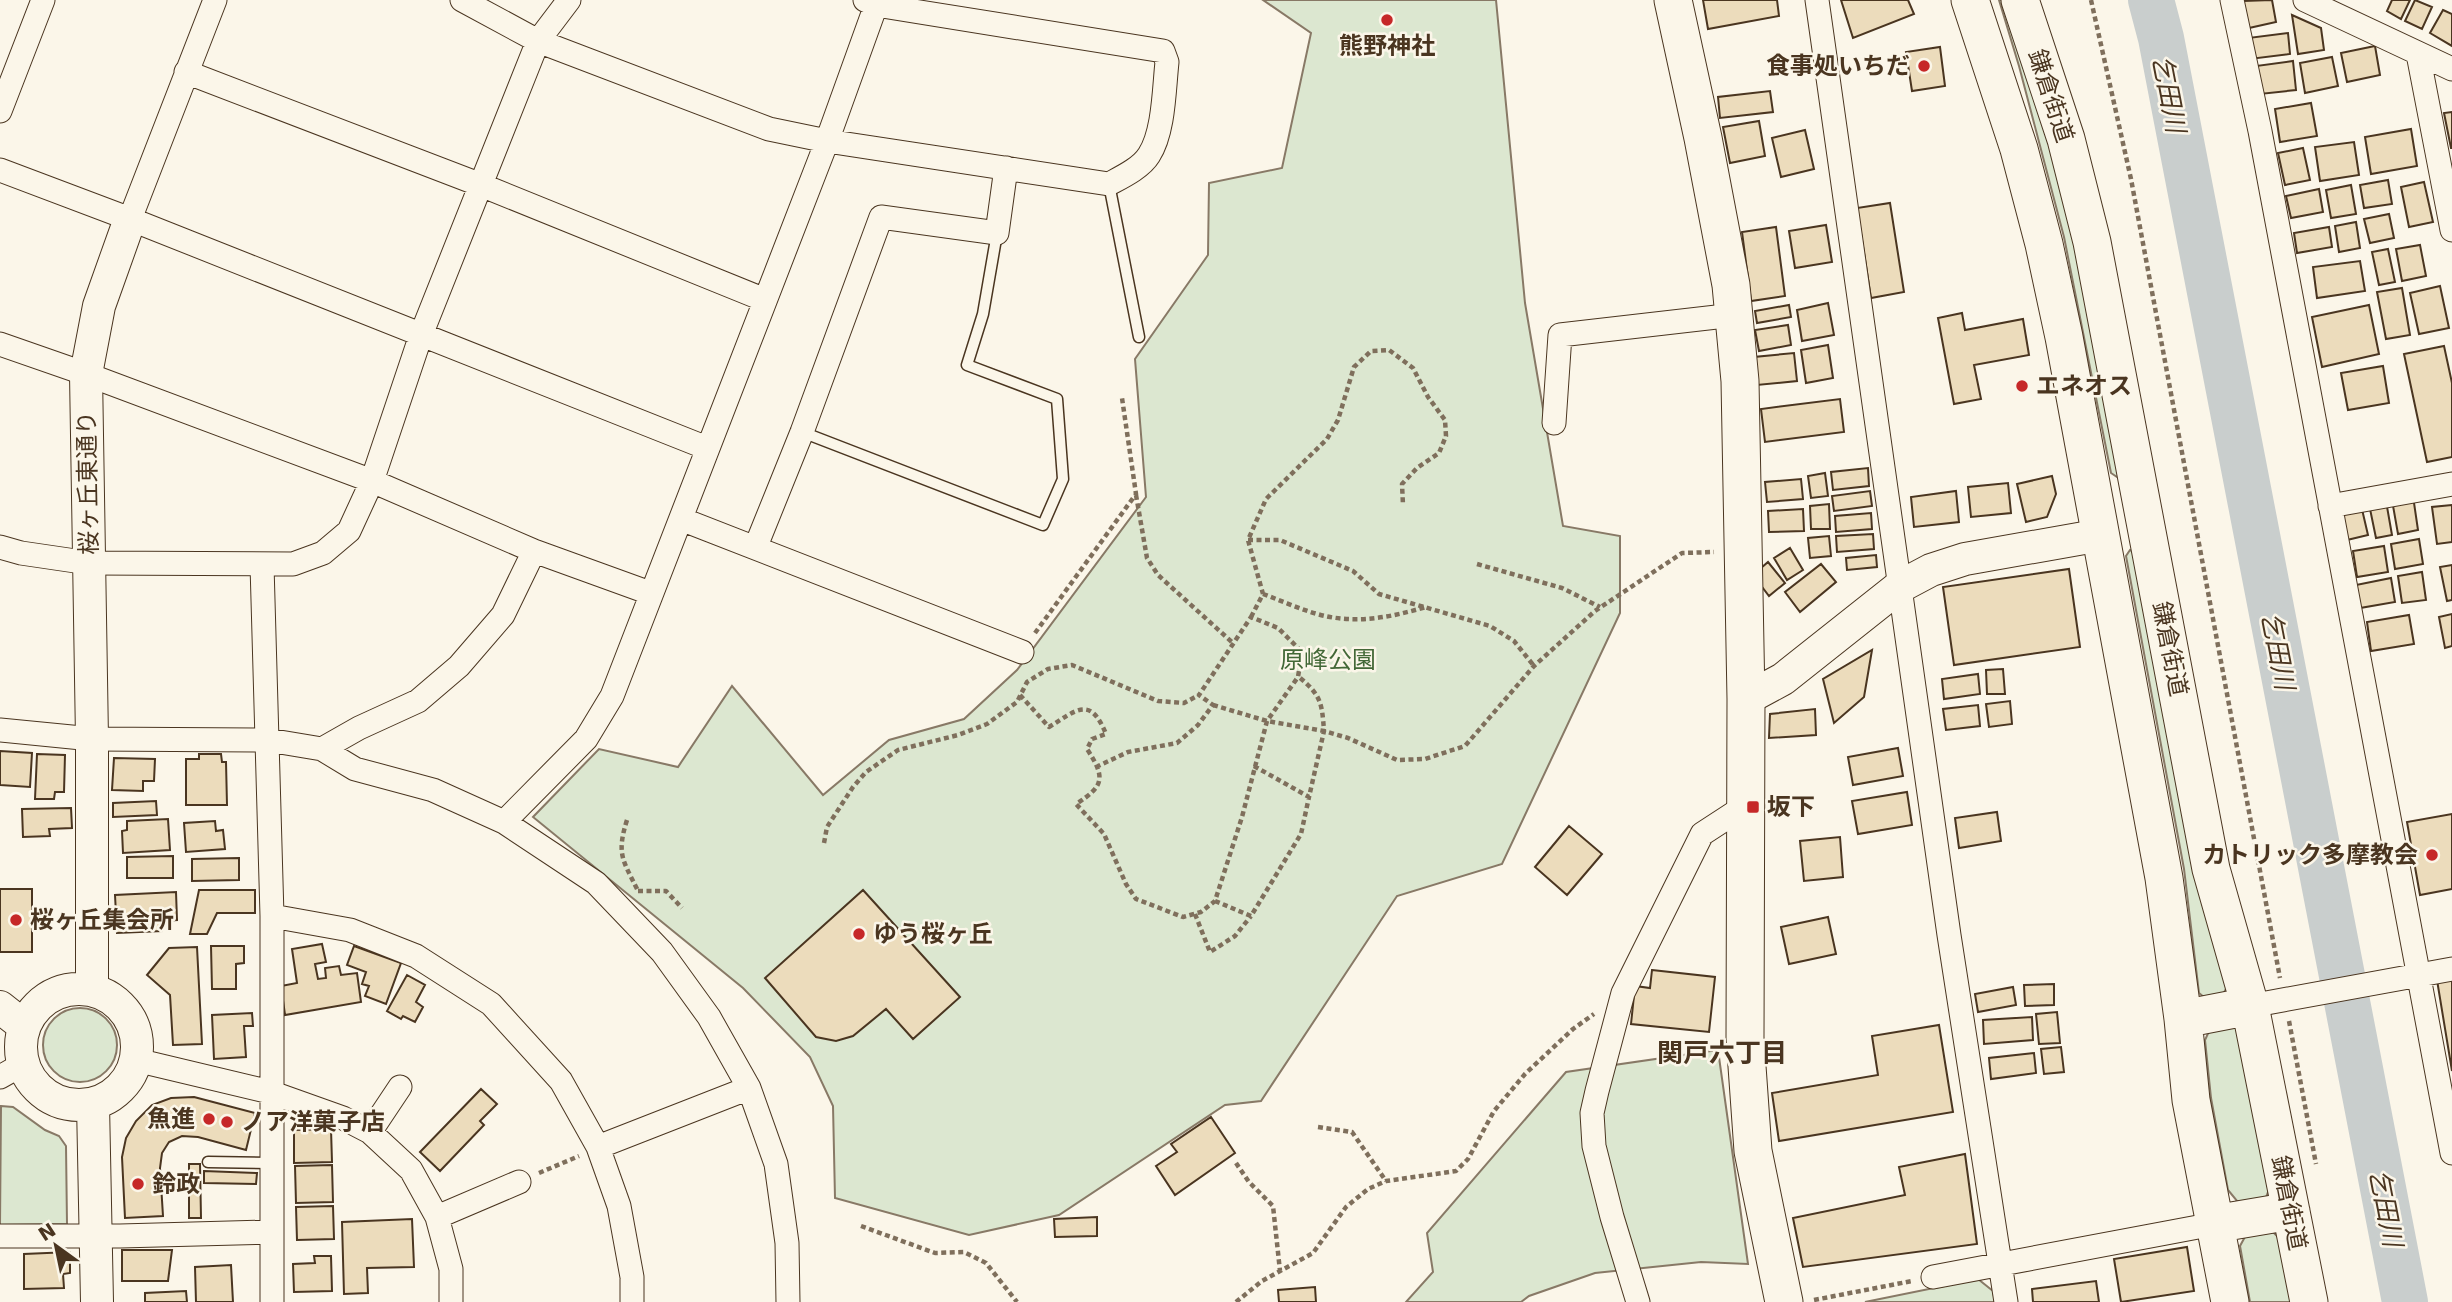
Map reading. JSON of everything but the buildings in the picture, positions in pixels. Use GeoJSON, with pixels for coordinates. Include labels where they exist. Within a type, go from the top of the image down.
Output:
{"type":"FeatureCollection","features":[{"type":"Feature","properties":{"kind":"main road"},"geometry":{"type":"LineString","coordinates":[[1673,0],[1731,285],[1740,380],[1746,699],[1745,1038],[1753,1152],[1784,1302]]}},
{"type":"Feature","properties":{"kind":"main road","name":"鎌倉街道"},"geometry":{"type":"LineString","coordinates":[[1970,0],[2019,149],[2044,244],[2064,337],[2164,877],[2191,1101],[2230,1302]]}},
{"type":"Feature","properties":{"kind":"main road","name":"鎌倉街道"},"geometry":{"type":"LineString","coordinates":[[2026,2],[2066,139],[2092,242],[2211,869],[2267,1003],[2291,1211],[2309,1302]]}},
{"type":"Feature","properties":{"kind":"main road"},"geometry":{"type":"LineString","coordinates":[[2101,535],[2148,526]]}},
{"type":"Feature","properties":{"kind":"main road"},"geometry":{"type":"LineString","coordinates":[[2183,1019],[2267,1003]]}},
{"type":"Feature","properties":{"kind":"main road"},"geometry":{"type":"LineString","coordinates":[[2214,1224],[2291,1211]]}},
{"type":"Feature","properties":{"kind":"street"},"geometry":{"type":"LineString","coordinates":[[0,111],[43,0]]}},
{"type":"Feature","properties":{"kind":"street","name":"桜ヶ丘東通り"},"geometry":{"type":"LineString","coordinates":[[92,989],[92,739],[86,373],[99,306],[215,0]]}},
{"type":"Feature","properties":{"kind":"street"},"geometry":{"type":"LineString","coordinates":[[462,0],[538,41],[769,129],[827,141],[1109,184],[1148,156],[1158,135],[1167,62],[1163,51],[871,2],[827,141],[612,696],[586,739],[504,822]]}},
{"type":"Feature","properties":{"kind":"street"},"geometry":{"type":"LineString","coordinates":[[0,547],[20,553],[89,563],[293,564],[323,553],[349,531],[372,481],[421,335],[538,41],[569,0]]}},
{"type":"Feature","properties":{"kind":"street"},"geometry":{"type":"LineString","coordinates":[[1817,0],[1949,935],[2006,1302]]}},
{"type":"Feature","properties":{"kind":"street"},"geometry":{"type":"LineString","coordinates":[[2232,0],[2260,131],[2330,506],[2408,976],[2452,1153]]}},
{"type":"Feature","properties":{"kind":"street"},"geometry":{"type":"LineString","coordinates":[[2305,0],[2452,69]]}},
{"type":"Feature","properties":{"kind":"street"},"geometry":{"type":"LineString","coordinates":[[2418,54],[2452,230]]}},
{"type":"Feature","properties":{"kind":"street"},"geometry":{"type":"LineString","coordinates":[[186,72],[481,185],[765,300]]}},
{"type":"Feature","properties":{"kind":"street"},"geometry":{"type":"LineString","coordinates":[[756,546],[802,432],[881,217],[997,233],[1006,168]]}},
{"type":"Feature","properties":{"kind":"street"},"geometry":{"type":"LineString","coordinates":[[0,170],[707,448]]}},
{"type":"Feature","properties":{"kind":"street"},"geometry":{"type":"LineString","coordinates":[[1554,423],[1560,335],[1734,315]]}},
{"type":"Feature","properties":{"kind":"street"},"geometry":{"type":"LineString","coordinates":[[0,344],[86,373],[372,481],[534,551],[650,593]]}},
{"type":"Feature","properties":{"kind":"street"},"geometry":{"type":"LineString","coordinates":[[2330,506],[2452,484]]}},
{"type":"Feature","properties":{"kind":"street"},"geometry":{"type":"LineString","coordinates":[[681,519],[1022,652]]}},
{"type":"Feature","properties":{"kind":"street"},"geometry":{"type":"LineString","coordinates":[[1746,699],[1783,679],[1899,587],[1931,570],[1965,559],[2101,535]]}},
{"type":"Feature","properties":{"kind":"street"},"geometry":{"type":"LineString","coordinates":[[322,749],[359,728],[418,701],[459,666],[503,615],[534,551]]}},
{"type":"Feature","properties":{"kind":"street"},"geometry":{"type":"LineString","coordinates":[[262,565],[272,916],[272,1302]]}},
{"type":"Feature","properties":{"kind":"street"},"geometry":{"type":"LineString","coordinates":[[0,730],[92,739],[268,740],[322,749],[355,769],[433,790],[504,822],[596,883],[662,952],[709,1017],[749,1088],[776,1164],[787,1243],[788,1302]]}},
{"type":"Feature","properties":{"kind":"street"},"geometry":{"type":"LineString","coordinates":[[1638,1302],[1594,1146],[1592,1112],[1623,993],[1702,834],[1745,806]]}},
{"type":"Feature","properties":{"kind":"street"},"geometry":{"type":"LineString","coordinates":[[272,916],[350,930],[416,956],[491,1004],[561,1081],[598,1147],[619,1206],[632,1277],[632,1302]]}},
{"type":"Feature","properties":{"kind":"street"},"geometry":{"type":"LineString","coordinates":[[2267,1003],[2452,969]]}},
{"type":"Feature","properties":{"kind":"street"},"geometry":{"type":"LineString","coordinates":[[92,989],[110,996],[124,1008],[133,1023],[138,1041],[136,1060],[130,1075],[120,1089],[93,1104],[72,1105],[56,1100],[41,1092],[30,1079],[11,1070],[20,1044],[12,1016],[38,1005],[59,991],[92,989]]}},
{"type":"Feature","properties":{"kind":"street"},"geometry":{"type":"LineString","coordinates":[[136,1060],[270,1093],[343,1118],[370,1132],[411,1170],[437,1217],[451,1269],[452,1302]]}},
{"type":"Feature","properties":{"kind":"street"},"geometry":{"type":"LineString","coordinates":[[370,1132],[400,1087]]}},
{"type":"Feature","properties":{"kind":"street"},"geometry":{"type":"LineString","coordinates":[[598,1147],[749,1088]]}},
{"type":"Feature","properties":{"kind":"street"},"geometry":{"type":"LineString","coordinates":[[93,1104],[97,1302]]}},
{"type":"Feature","properties":{"kind":"street"},"geometry":{"type":"LineString","coordinates":[[437,1217],[519,1182]]}},
{"type":"Feature","properties":{"kind":"street"},"geometry":{"type":"LineString","coordinates":[[1933,1277],[2214,1224]]}},
{"type":"Feature","properties":{"kind":"street"},"geometry":{"type":"LineString","coordinates":[[0,1236],[270,1232]]}},
{"type":"Feature","properties":{"kind":"lane"},"geometry":{"type":"LineString","coordinates":[[1109,184],[1139,337]]}},
{"type":"Feature","properties":{"kind":"lane"},"geometry":{"type":"LineString","coordinates":[[802,432],[1043,525],[1063,479],[1057,399],[967,365],[983,314],[997,233]]}},
{"type":"Feature","properties":{"kind":"lane"},"geometry":{"type":"LineString","coordinates":[[208,1162],[270,1163]]}},
{"type":"Feature","properties":{"kind":"path"},"geometry":{"type":"LineString","coordinates":[[2091,0],[2131,179],[2267,1003],[2317,1170]]}},
{"type":"Feature","properties":{"kind":"path"},"geometry":{"type":"LineString","coordinates":[[824,843],[827,827],[866,772],[898,750],[958,735],[987,724],[1017,702],[1027,682],[1048,669],[1072,665],[1158,701],[1184,703],[1199,695],[1251,617],[1263,594],[1248,540],[1266,499],[1327,439],[1338,420],[1354,368],[1371,351],[1389,350],[1413,368],[1428,397],[1445,420],[1446,436],[1439,453],[1417,468],[1402,484],[1403,505]]}},
{"type":"Feature","properties":{"kind":"path"},"geometry":{"type":"LineString","coordinates":[[1122,398],[1147,558],[1158,575],[1234,643]]}},
{"type":"Feature","properties":{"kind":"path"},"geometry":{"type":"LineString","coordinates":[[1022,652],[1136,494]]}},
{"type":"Feature","properties":{"kind":"path"},"geometry":{"type":"LineString","coordinates":[[1248,540],[1280,540],[1353,571],[1379,594],[1490,626],[1514,641],[1534,666]]}},
{"type":"Feature","properties":{"kind":"path"},"geometry":{"type":"LineString","coordinates":[[1199,695],[1213,705],[1267,721],[1348,738],[1397,760],[1425,759],[1465,746],[1534,666],[1601,607],[1682,553],[1743,551]]}},
{"type":"Feature","properties":{"kind":"path"},"geometry":{"type":"LineString","coordinates":[[1477,564],[1562,588],[1601,607]]}},
{"type":"Feature","properties":{"kind":"path"},"geometry":{"type":"LineString","coordinates":[[1263,594],[1328,617],[1349,619],[1392,617],[1427,606]]}},
{"type":"Feature","properties":{"kind":"path"},"geometry":{"type":"LineString","coordinates":[[1020,695],[1049,727],[1078,710],[1090,709],[1100,717],[1106,734],[1092,739],[1087,749],[1098,766],[1101,780],[1094,792],[1076,804],[1104,834],[1126,884],[1136,899],[1184,917],[1201,912],[1215,901],[1242,817],[1267,721],[1298,677],[1302,652],[1278,628],[1251,617]]}},
{"type":"Feature","properties":{"kind":"path"},"geometry":{"type":"LineString","coordinates":[[1195,914],[1210,952],[1234,936],[1251,916],[1301,834],[1324,731],[1322,711],[1315,690],[1298,677]]}},
{"type":"Feature","properties":{"kind":"path"},"geometry":{"type":"LineString","coordinates":[[1098,766],[1128,752],[1177,743],[1198,725],[1213,705]]}},
{"type":"Feature","properties":{"kind":"path"},"geometry":{"type":"LineString","coordinates":[[1254,766],[1310,797]]}},
{"type":"Feature","properties":{"kind":"path"},"geometry":{"type":"LineString","coordinates":[[626,820],[621,840],[621,855],[639,892]]}},
{"type":"Feature","properties":{"kind":"path"},"geometry":{"type":"LineString","coordinates":[[621,876],[639,892],[666,891],[682,908]]}},
{"type":"Feature","properties":{"kind":"path"},"geometry":{"type":"LineString","coordinates":[[1215,901],[1251,916]]}},
{"type":"Feature","properties":{"kind":"path"},"geometry":{"type":"LineString","coordinates":[[1236,1302],[1262,1281],[1313,1253],[1346,1207],[1368,1189],[1386,1181],[1456,1171],[1468,1159],[1494,1111],[1525,1074],[1573,1029],[1623,993]]}},
{"type":"Feature","properties":{"kind":"path"},"geometry":{"type":"LineString","coordinates":[[1318,1128],[1352,1132],[1386,1181]]}},
{"type":"Feature","properties":{"kind":"path"},"geometry":{"type":"LineString","coordinates":[[519,1182],[598,1147]]}},
{"type":"Feature","properties":{"kind":"path"},"geometry":{"type":"LineString","coordinates":[[1236,1163],[1249,1182],[1273,1206],[1280,1271]]}},
{"type":"Feature","properties":{"kind":"path"},"geometry":{"type":"LineString","coordinates":[[861,1226],[935,1253],[964,1252],[986,1263],[1017,1302]]}},
{"type":"Feature","properties":{"kind":"path"},"geometry":{"type":"LineString","coordinates":[[1802,1302],[1933,1277]]}},
{"type":"Feature","properties":{"kind":"green space","name":"原峰公園"},"geometry":{"type":"Polygon","coordinates":[[[1263,0],[1496,0],[1525,303],[1563,526],[1620,536],[1620,613],[1502,864],[1397,896],[1261,1101],[1225,1105],[1059,1215],[969,1235],[835,1198],[833,1106],[810,1057],[743,988],[533,817],[599,749],[678,767],[732,686],[823,795],[889,740],[964,719],[1017,670],[1146,497],[1135,359],[1208,255],[1209,183],[1282,168],[1311,33],[1263,0]]]}},
{"type":"Feature","properties":{"kind":"green space"},"geometry":{"type":"Polygon","coordinates":[[[1999,0],[2005,0],[2077,235],[2121,473],[2117,477],[2111,473],[2064,237],[1999,0]]]}},
{"type":"Feature","properties":{"kind":"green space"},"geometry":{"type":"Polygon","coordinates":[[[2130,550],[2138,554],[2227,987],[2221,998],[2210,1002],[2199,993],[2184,869],[2126,556],[2130,550]]]}},
{"type":"Feature","properties":{"kind":"green space"},"geometry":{"type":"Polygon","coordinates":[[[73,1008],[87,1008],[101,1014],[111,1024],[117,1045],[111,1066],[101,1076],[87,1082],[73,1082],[59,1076],[49,1066],[43,1052],[43,1038],[49,1024],[59,1014],[73,1008]]]}},
{"type":"Feature","properties":{"kind":"green space"},"geometry":{"type":"Polygon","coordinates":[[[2226,1022],[2238,1030],[2271,1184],[2265,1200],[2254,1207],[2237,1201],[2228,1190],[2211,1098],[2205,1040],[2211,1027],[2226,1022]]]}},
{"type":"Feature","properties":{"kind":"green space"},"geometry":{"type":"Polygon","coordinates":[[[1718,1050],[1748,1264],[1701,1262],[1595,1273],[1529,1296],[1521,1302],[1406,1302],[1433,1272],[1427,1233],[1566,1072],[1718,1050]]]}},
{"type":"Feature","properties":{"kind":"green space"},"geometry":{"type":"Polygon","coordinates":[[[1,1106],[13,1107],[45,1130],[59,1136],[66,1146],[67,1224],[0,1225],[1,1106]]]}},
{"type":"Feature","properties":{"kind":"green space"},"geometry":{"type":"Polygon","coordinates":[[[2271,1230],[2280,1239],[2292,1302],[2250,1302],[2240,1246],[2246,1235],[2271,1230]]]}},
{"type":"Feature","properties":{"kind":"green space"},"geometry":{"type":"Polygon","coordinates":[[[1978,1279],[1993,1291],[1995,1302],[1865,1302],[1978,1279]]]}},
{"type":"Feature","properties":{"kind":"waterway","name":"乞田川"},"geometry":{"type":"LineString","coordinates":[[2151,0],[2161,38],[2405,1302]]}},
{"type":"Feature","properties":{"kind":"place","name":"熊野神社"},"geometry":{"type":"Point","coordinates":[1387,20]}},
{"type":"Feature","properties":{"kind":"place","name":"食事処いちだ"},"geometry":{"type":"Point","coordinates":[1924,66]}},
{"type":"Feature","properties":{"kind":"place","name":"エネオス"},"geometry":{"type":"Point","coordinates":[2022,386]}},
{"type":"Feature","properties":{"kind":"place","name":"坂下"},"geometry":{"type":"Point","coordinates":[1753,807]}},
{"type":"Feature","properties":{"kind":"place","name":"カトリック多摩教会"},"geometry":{"type":"Point","coordinates":[2432,855]}},
{"type":"Feature","properties":{"kind":"place","name":"桜ヶ丘集会所"},"geometry":{"type":"Point","coordinates":[16,920]}},
{"type":"Feature","properties":{"kind":"place","name":"ゆう桜ヶ丘"},"geometry":{"type":"Point","coordinates":[859,934]}},
{"type":"Feature","properties":{"kind":"place","name":"魚進"},"geometry":{"type":"Point","coordinates":[209,1119]}},
{"type":"Feature","properties":{"kind":"place","name":"ノア洋菓子店"},"geometry":{"type":"Point","coordinates":[227,1122]}},
{"type":"Feature","properties":{"kind":"place","name":"鈴政"},"geometry":{"type":"Point","coordinates":[138,1184]}},
{"type":"Feature","properties":{"kind":"district","name":"関戸六丁目"},"geometry":{"type":"Point","coordinates":[1722,1053]}}]}
